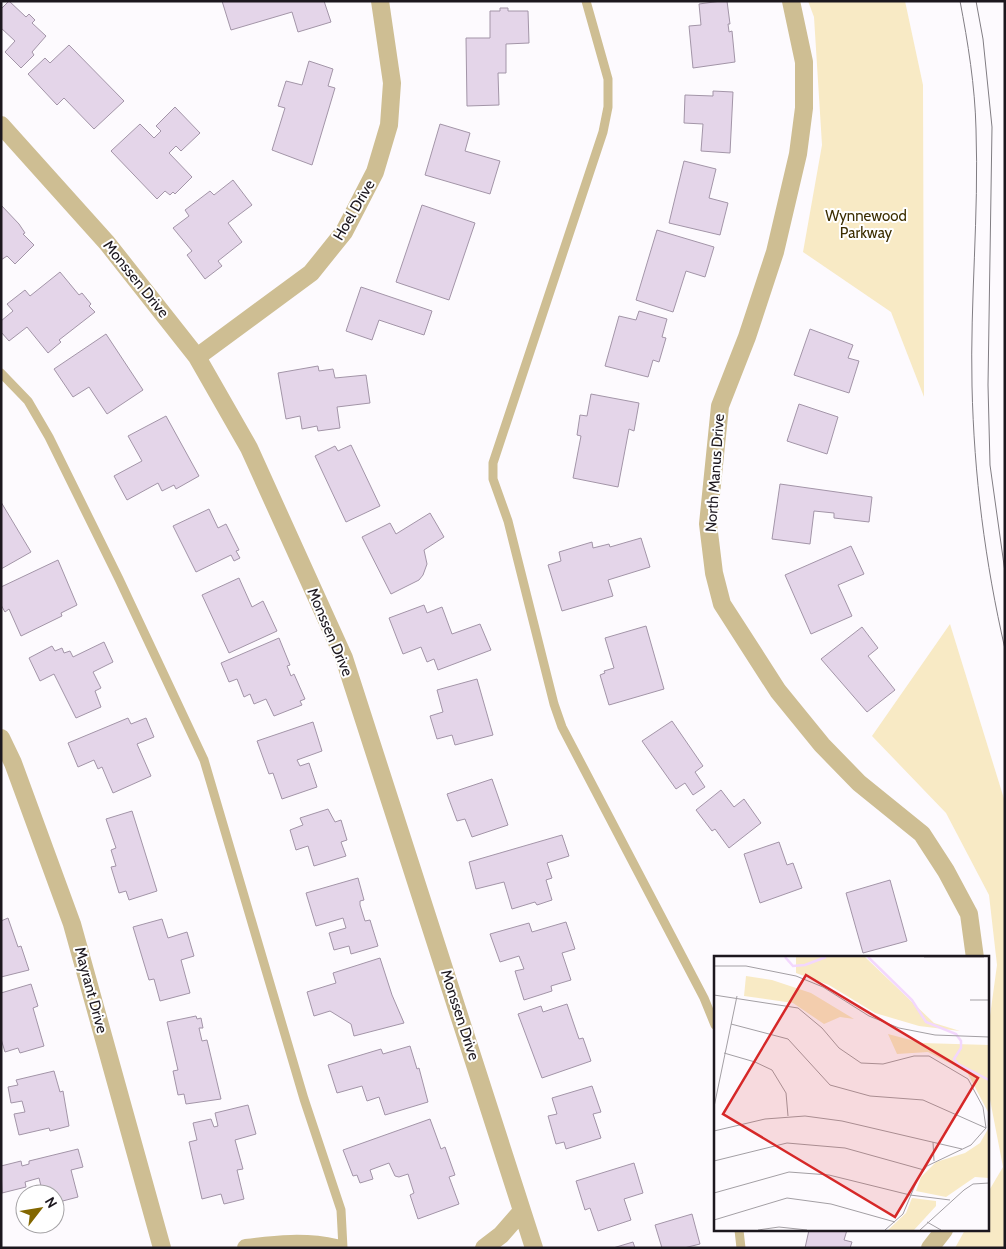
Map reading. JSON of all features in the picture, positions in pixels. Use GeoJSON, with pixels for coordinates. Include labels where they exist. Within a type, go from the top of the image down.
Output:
{"type":"FeatureCollection","features":[{"type":"Feature","properties":{"kind":"street","name":"Hoel Drive"},"geometry":{"type":"LineString","coordinates":[[197,356],[311,273],[344,232],[375,172],[389,125],[392,83],[380,1]]}},
{"type":"Feature","properties":{"kind":"street","name":"North Manus Drive"},"geometry":{"type":"LineString","coordinates":[[791,1],[804,62],[804,108],[798,154],[775,252],[747,337],[720,406],[708,524],[714,573],[722,604],[778,691],[822,745],[853,776],[922,834],[946,871],[969,914],[975,956]]}},
{"type":"Feature","properties":{"kind":"street","name":"Monssen Drive"},"geometry":{"type":"LineString","coordinates":[[1,125],[107,243],[197,356],[249,448],[344,658],[534,1248]]}},
{"type":"Feature","properties":{"kind":"street","name":"Mayrant Drive"},"geometry":{"type":"LineString","coordinates":[[1,738],[13,763],[72,924],[162,1248]]}},
{"type":"Feature","properties":{"kind":"street"},"geometry":{"type":"LineString","coordinates":[[484,1248],[500,1235],[522,1211]]}},
{"type":"Feature","properties":{"kind":"street"},"geometry":{"type":"LineString","coordinates":[[930,1248],[942,1232]]}},
{"type":"Feature","properties":{"kind":"street"},"geometry":{"type":"LineString","coordinates":[[246,1248],[283,1244],[322,1245],[336,1248]]}},
{"type":"Feature","properties":{"kind":"lane"},"geometry":{"type":"LineString","coordinates":[[586,1],[608,79],[608,107],[602,132],[493,463],[493,479],[508,521],[554,704],[562,727],[704,998],[714,1023]]}},
{"type":"Feature","properties":{"kind":"lane"},"geometry":{"type":"LineString","coordinates":[[1,373],[28,401],[49,437],[119,579],[204,760],[304,1099],[341,1210],[343,1248]]}},
{"type":"Feature","properties":{"kind":"lane"},"geometry":{"type":"LineString","coordinates":[[739,1232],[741,1248]]}},
{"type":"Feature","properties":{"kind":"green space","name":"Wynnewood Parkway"},"geometry":{"type":"Polygon","coordinates":[[[808,1],[905,1],[923,85],[924,397],[891,312],[803,252],[822,145],[814,17],[808,1]]]}},
{"type":"Feature","properties":{"kind":"green space"},"geometry":{"type":"Polygon","coordinates":[[[950,624],[1005,802],[1005,1248],[955,1248],[964,1232],[988,1232],[988,1192],[1003,1167],[988,1089],[988,1031],[997,965],[989,895],[946,813],[872,736],[950,624]]]}},
{"type":"Feature","properties":{"kind":"building"},"geometry":{"type":"Polygon","coordinates":[[[9,1],[26,17],[29,14],[35,20],[32,23],[46,36],[32,52],[34,55],[21,68],[5,52],[15,41],[1,28],[1,9],[9,1]]]}},
{"type":"Feature","properties":{"kind":"building"},"geometry":{"type":"Polygon","coordinates":[[[222,1],[324,1],[331,22],[298,32],[292,12],[231,30],[222,1]]]}},
{"type":"Feature","properties":{"kind":"building"},"geometry":{"type":"Polygon","coordinates":[[[727,1],[730,24],[728,24],[729,32],[732,31],[735,62],[693,68],[689,26],[701,25],[699,4],[727,1]]]}},
{"type":"Feature","properties":{"kind":"building"},"geometry":{"type":"Polygon","coordinates":[[[500,8],[508,8],[508,11],[528,11],[529,43],[506,44],[506,73],[498,73],[499,105],[467,106],[466,38],[490,38],[490,11],[500,11],[500,8]]]}},
{"type":"Feature","properties":{"kind":"building"},"geometry":{"type":"Polygon","coordinates":[[[69,45],[124,101],[94,129],[64,98],[57,105],[28,74],[45,58],[50,63],[69,45]]]}},
{"type":"Feature","properties":{"kind":"building"},"geometry":{"type":"Polygon","coordinates":[[[309,61],[333,69],[328,86],[335,88],[312,165],[272,150],[285,108],[278,106],[286,81],[302,85],[309,61]]]}},
{"type":"Feature","properties":{"kind":"building"},"geometry":{"type":"Polygon","coordinates":[[[713,91],[733,92],[730,153],[701,151],[703,124],[684,123],[685,95],[713,96],[713,91]]]}},
{"type":"Feature","properties":{"kind":"building"},"geometry":{"type":"Polygon","coordinates":[[[175,107],[200,133],[181,151],[176,146],[169,153],[192,177],[175,194],[173,192],[170,195],[165,191],[157,199],[111,151],[140,124],[154,138],[161,131],[156,126],[175,107]]]}},
{"type":"Feature","properties":{"kind":"building"},"geometry":{"type":"Polygon","coordinates":[[[440,124],[470,133],[465,151],[500,161],[490,194],[425,175],[440,124]]]}},
{"type":"Feature","properties":{"kind":"building"},"geometry":{"type":"Polygon","coordinates":[[[684,161],[716,169],[709,198],[728,203],[720,235],[669,223],[684,161]]]}},
{"type":"Feature","properties":{"kind":"building"},"geometry":{"type":"Polygon","coordinates":[[[233,180],[252,205],[228,223],[242,242],[218,261],[222,266],[205,279],[187,255],[192,251],[173,228],[189,216],[185,210],[210,191],[214,195],[233,180]]]}},
{"type":"Feature","properties":{"kind":"building"},"geometry":{"type":"Polygon","coordinates":[[[1,205],[19,224],[25,233],[23,234],[34,245],[15,264],[7,256],[1,260],[1,205]]]}},
{"type":"Feature","properties":{"kind":"building"},"geometry":{"type":"Polygon","coordinates":[[[422,205],[475,223],[449,300],[396,282],[422,205]]]}},
{"type":"Feature","properties":{"kind":"building"},"geometry":{"type":"Polygon","coordinates":[[[657,230],[714,247],[705,277],[686,271],[673,312],[636,300],[657,230]]]}},
{"type":"Feature","properties":{"kind":"building"},"geometry":{"type":"Polygon","coordinates":[[[60,272],[79,295],[82,293],[91,304],[89,306],[95,312],[59,340],[61,342],[48,353],[27,327],[9,341],[1,332],[1,321],[13,311],[7,304],[25,290],[30,296],[60,272]]]}},
{"type":"Feature","properties":{"kind":"building"},"geometry":{"type":"Polygon","coordinates":[[[361,287],[432,311],[424,335],[379,320],[372,340],[346,331],[361,287]]]}},
{"type":"Feature","properties":{"kind":"building"},"geometry":{"type":"Polygon","coordinates":[[[639,311],[667,319],[662,337],[666,338],[659,362],[653,360],[648,377],[605,366],[619,316],[636,320],[639,311]]]}},
{"type":"Feature","properties":{"kind":"building"},"geometry":{"type":"Polygon","coordinates":[[[810,329],[853,345],[848,358],[859,361],[849,393],[794,375],[810,329]]]}},
{"type":"Feature","properties":{"kind":"building"},"geometry":{"type":"Polygon","coordinates":[[[106,334],[143,390],[107,414],[89,387],[73,397],[54,369],[106,334]]]}},
{"type":"Feature","properties":{"kind":"building"},"geometry":{"type":"Polygon","coordinates":[[[318,366],[319,371],[333,369],[335,378],[366,375],[370,403],[337,407],[340,428],[318,431],[317,426],[302,429],[300,416],[286,419],[278,373],[318,366]]]}},
{"type":"Feature","properties":{"kind":"building"},"geometry":{"type":"Polygon","coordinates":[[[591,394],[639,403],[634,431],[629,429],[618,487],[573,478],[581,436],[577,435],[580,415],[587,416],[591,394]]]}},
{"type":"Feature","properties":{"kind":"building"},"geometry":{"type":"Polygon","coordinates":[[[799,404],[838,417],[827,454],[787,441],[799,404]]]}},
{"type":"Feature","properties":{"kind":"building"},"geometry":{"type":"Polygon","coordinates":[[[166,416],[199,476],[176,489],[174,485],[162,491],[158,483],[127,500],[114,476],[142,461],[128,436],[166,416]]]}},
{"type":"Feature","properties":{"kind":"building"},"geometry":{"type":"Polygon","coordinates":[[[351,445],[380,506],[346,522],[315,456],[335,446],[338,451],[351,445]]]}},
{"type":"Feature","properties":{"kind":"building"},"geometry":{"type":"Polygon","coordinates":[[[780,484],[872,497],[869,522],[834,518],[834,513],[814,511],[810,544],[772,539],[780,484]]]}},
{"type":"Feature","properties":{"kind":"building"},"geometry":{"type":"Polygon","coordinates":[[[1,502],[31,552],[1,569],[1,502]]]}},
{"type":"Feature","properties":{"kind":"building"},"geometry":{"type":"Polygon","coordinates":[[[209,509],[218,528],[226,524],[239,550],[236,551],[240,558],[234,561],[231,555],[196,572],[173,526],[209,509]]]}},
{"type":"Feature","properties":{"kind":"building"},"geometry":{"type":"Polygon","coordinates":[[[430,513],[444,537],[424,550],[427,564],[419,580],[391,594],[362,537],[390,523],[396,534],[430,513]]]}},
{"type":"Feature","properties":{"kind":"building"},"geometry":{"type":"Polygon","coordinates":[[[641,538],[650,567],[608,580],[613,596],[562,611],[548,565],[561,561],[559,552],[592,542],[593,548],[609,544],[610,547],[641,538]]]}},
{"type":"Feature","properties":{"kind":"building"},"geometry":{"type":"Polygon","coordinates":[[[851,546],[864,574],[838,585],[852,616],[811,634],[785,575],[851,546]]]}},
{"type":"Feature","properties":{"kind":"building"},"geometry":{"type":"Polygon","coordinates":[[[58,560],[77,605],[61,613],[62,616],[21,636],[9,609],[5,612],[1,605],[1,587],[58,560]]]}},
{"type":"Feature","properties":{"kind":"building"},"geometry":{"type":"Polygon","coordinates":[[[239,578],[252,607],[263,601],[277,631],[229,653],[202,595],[239,578]]]}},
{"type":"Feature","properties":{"kind":"building"},"geometry":{"type":"Polygon","coordinates":[[[424,605],[427,613],[442,607],[452,634],[480,624],[491,650],[438,670],[434,659],[427,662],[421,647],[403,654],[389,618],[424,605]]]}},
{"type":"Feature","properties":{"kind":"building"},"geometry":{"type":"Polygon","coordinates":[[[646,626],[664,689],[609,705],[600,675],[605,673],[604,671],[614,668],[605,638],[646,626]]]}},
{"type":"Feature","properties":{"kind":"building"},"geometry":{"type":"Polygon","coordinates":[[[862,627],[878,648],[868,656],[895,690],[867,712],[821,659],[862,627]]]}},
{"type":"Feature","properties":{"kind":"building"},"geometry":{"type":"Polygon","coordinates":[[[279,638],[290,665],[287,666],[291,676],[294,674],[305,699],[300,701],[302,705],[274,716],[266,699],[254,704],[250,694],[244,697],[237,679],[229,682],[221,663],[279,638]]]}},
{"type":"Feature","properties":{"kind":"building"},"geometry":{"type":"Polygon","coordinates":[[[104,642],[113,662],[93,672],[101,688],[95,691],[101,707],[76,718],[54,674],[40,681],[29,658],[52,646],[55,651],[62,648],[64,653],[70,651],[73,657],[104,642]]]}},
{"type":"Feature","properties":{"kind":"building"},"geometry":{"type":"Polygon","coordinates":[[[477,679],[493,735],[455,745],[452,735],[437,739],[430,716],[443,712],[437,690],[477,679]]]}},
{"type":"Feature","properties":{"kind":"building"},"geometry":{"type":"Polygon","coordinates":[[[128,718],[131,724],[146,718],[154,737],[137,744],[151,776],[113,793],[102,767],[98,769],[94,760],[78,767],[68,743],[128,718]]]}},
{"type":"Feature","properties":{"kind":"building"},"geometry":{"type":"Polygon","coordinates":[[[672,721],[703,766],[695,772],[705,787],[693,795],[685,783],[676,789],[642,741],[672,721]]]}},
{"type":"Feature","properties":{"kind":"building"},"geometry":{"type":"Polygon","coordinates":[[[313,722],[322,751],[297,760],[300,766],[309,763],[317,787],[282,799],[273,773],[269,774],[257,741],[313,722]]]}},
{"type":"Feature","properties":{"kind":"building"},"geometry":{"type":"Polygon","coordinates":[[[492,779],[508,825],[472,837],[465,819],[457,821],[447,794],[492,779]]]}},
{"type":"Feature","properties":{"kind":"building"},"geometry":{"type":"Polygon","coordinates":[[[721,790],[734,807],[744,799],[761,823],[729,848],[715,829],[712,831],[696,810],[721,790]]]}},
{"type":"Feature","properties":{"kind":"building"},"geometry":{"type":"Polygon","coordinates":[[[328,809],[335,822],[341,820],[347,840],[341,842],[346,856],[314,866],[308,846],[296,850],[290,830],[303,825],[300,818],[328,809]]]}},
{"type":"Feature","properties":{"kind":"building"},"geometry":{"type":"Polygon","coordinates":[[[132,811],[157,891],[129,900],[126,891],[119,893],[111,867],[116,866],[111,850],[116,848],[106,819],[132,811]]]}},
{"type":"Feature","properties":{"kind":"building"},"geometry":{"type":"Polygon","coordinates":[[[562,835],[569,856],[547,863],[552,878],[546,880],[552,900],[537,905],[535,902],[512,909],[504,882],[476,889],[469,862],[562,835]]]}},
{"type":"Feature","properties":{"kind":"building"},"geometry":{"type":"Polygon","coordinates":[[[779,842],[787,865],[793,863],[802,888],[760,903],[744,854],[779,842]]]}},
{"type":"Feature","properties":{"kind":"building"},"geometry":{"type":"Polygon","coordinates":[[[358,878],[364,900],[360,901],[360,905],[365,921],[370,920],[378,946],[351,954],[349,946],[334,950],[329,933],[346,928],[343,918],[316,926],[306,893],[358,878]]]}},
{"type":"Feature","properties":{"kind":"building"},"geometry":{"type":"Polygon","coordinates":[[[890,880],[907,941],[863,953],[846,893],[890,880]]]}},
{"type":"Feature","properties":{"kind":"building"},"geometry":{"type":"Polygon","coordinates":[[[8,918],[18,947],[21,946],[29,970],[1,977],[1,921],[8,918]]]}},
{"type":"Feature","properties":{"kind":"building"},"geometry":{"type":"Polygon","coordinates":[[[162,919],[168,938],[187,932],[194,956],[181,960],[190,993],[160,1001],[154,979],[149,980],[133,927],[162,919]]]}},
{"type":"Feature","properties":{"kind":"building"},"geometry":{"type":"Polygon","coordinates":[[[566,922],[575,949],[562,953],[571,980],[551,986],[552,991],[524,1000],[515,971],[524,969],[519,956],[500,962],[490,934],[529,923],[532,932],[566,922]]]}},
{"type":"Feature","properties":{"kind":"building"},"geometry":{"type":"Polygon","coordinates":[[[380,958],[392,995],[404,1023],[354,1036],[351,1024],[330,1011],[314,1016],[307,992],[336,983],[333,973],[380,958]]]}},
{"type":"Feature","properties":{"kind":"building"},"geometry":{"type":"Polygon","coordinates":[[[31,984],[38,1006],[33,1008],[44,1046],[20,1053],[18,1048],[5,1052],[1,1039],[1,993],[31,984]]]}},
{"type":"Feature","properties":{"kind":"building"},"geometry":{"type":"Polygon","coordinates":[[[567,1004],[579,1039],[583,1038],[591,1061],[542,1078],[518,1014],[541,1006],[543,1012],[567,1004]]]}},
{"type":"Feature","properties":{"kind":"building"},"geometry":{"type":"Polygon","coordinates":[[[196,1016],[197,1019],[201,1018],[203,1028],[199,1028],[202,1041],[207,1040],[221,1099],[186,1104],[184,1094],[178,1095],[173,1071],[178,1070],[167,1022],[196,1016]]]}},
{"type":"Feature","properties":{"kind":"building"},"geometry":{"type":"Polygon","coordinates":[[[410,1046],[417,1069],[419,1068],[428,1102],[385,1115],[379,1097],[367,1101],[362,1086],[337,1093],[328,1065],[381,1049],[383,1054],[410,1046]]]}},
{"type":"Feature","properties":{"kind":"building"},"geometry":{"type":"Polygon","coordinates":[[[54,1071],[60,1092],[63,1091],[69,1126],[50,1131],[49,1128],[19,1135],[14,1114],[25,1112],[22,1101],[11,1103],[8,1087],[18,1085],[16,1080],[54,1071]]]}},
{"type":"Feature","properties":{"kind":"building"},"geometry":{"type":"Polygon","coordinates":[[[592,1086],[601,1112],[593,1114],[601,1138],[566,1149],[564,1142],[556,1144],[548,1116],[557,1114],[552,1098],[592,1086]]]}},
{"type":"Feature","properties":{"kind":"building"},"geometry":{"type":"Polygon","coordinates":[[[248,1105],[256,1134],[235,1140],[243,1169],[237,1170],[244,1199],[224,1204],[221,1194],[202,1199],[189,1142],[197,1140],[193,1123],[211,1119],[214,1127],[218,1126],[215,1113],[248,1105]]]}},
{"type":"Feature","properties":{"kind":"building"},"geometry":{"type":"Polygon","coordinates":[[[430,1119],[441,1149],[445,1147],[455,1175],[449,1177],[459,1204],[418,1219],[410,1195],[414,1193],[408,1174],[399,1177],[395,1176],[389,1163],[370,1170],[373,1179],[360,1183],[357,1175],[353,1176],[343,1150],[430,1119]]]}},
{"type":"Feature","properties":{"kind":"building"},"geometry":{"type":"Polygon","coordinates":[[[78,1149],[83,1167],[71,1170],[78,1197],[65,1200],[65,1184],[40,1184],[39,1178],[25,1182],[25,1184],[15,1184],[15,1190],[2,1193],[1,1166],[21,1161],[22,1166],[29,1164],[29,1161],[78,1149]]]}},
{"type":"Feature","properties":{"kind":"building"},"geometry":{"type":"Polygon","coordinates":[[[634,1163],[643,1193],[624,1199],[631,1220],[598,1231],[590,1208],[585,1210],[576,1181],[634,1163]]]}},
{"type":"Feature","properties":{"kind":"building"},"geometry":{"type":"Polygon","coordinates":[[[692,1214],[700,1244],[684,1248],[662,1248],[655,1225],[692,1214]]]}},
{"type":"Feature","properties":{"kind":"building"},"geometry":{"type":"Polygon","coordinates":[[[809,1232],[846,1232],[844,1240],[852,1242],[850,1248],[805,1248],[809,1232]]]}},
{"type":"Feature","properties":{"kind":"building"},"geometry":{"type":"Polygon","coordinates":[[[633,1242],[635,1248],[613,1248],[633,1242]]]}},
{"type":"Feature","properties":{"kind":"tram line"},"geometry":{"type":"LineString","coordinates":[[960,1],[971,65],[976,129],[977,161],[972,322],[975,452],[986,551],[1005,649]]}},
{"type":"Feature","properties":{"kind":"tram line"},"geometry":{"type":"LineString","coordinates":[[976,1],[983,39],[992,127],[988,385],[990,465],[1005,572]]}}]}
